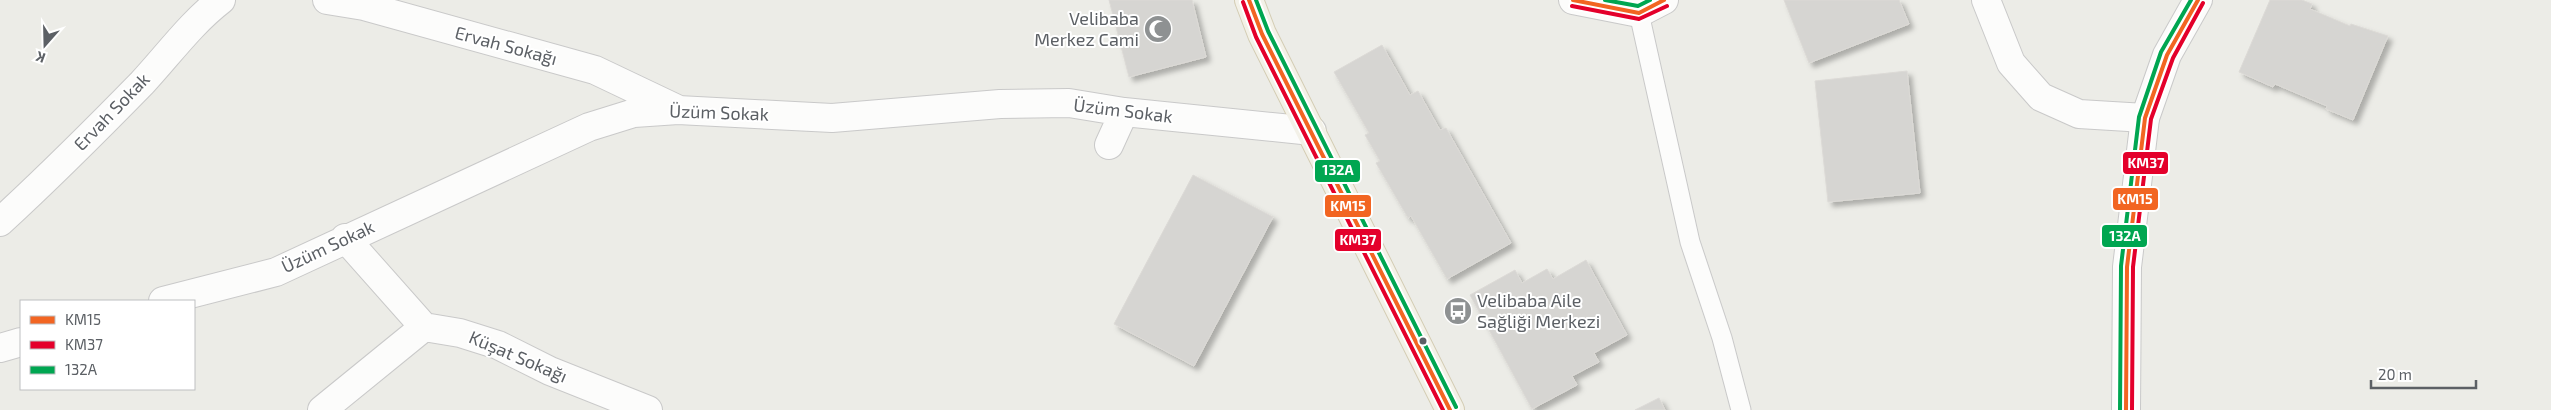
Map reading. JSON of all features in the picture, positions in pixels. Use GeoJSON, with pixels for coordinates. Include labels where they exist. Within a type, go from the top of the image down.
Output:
{"type":"FeatureCollection","features":[{"type":"Feature","properties":{"kind":"main road"},"geometry":{"type":"LineString","coordinates":[[1249,0],[1262,34],[1450,410]]}},
{"type":"Feature","properties":{"kind":"street","name":"Ervah Sokak"},"geometry":{"type":"LineString","coordinates":[[0,222],[48,178],[143,82],[207,10],[221,0]]}},
{"type":"Feature","properties":{"kind":"street","name":"Ervah Sokağı"},"geometry":{"type":"LineString","coordinates":[[327,0],[364,6],[595,70],[678,110]]}},
{"type":"Feature","properties":{"kind":"street"},"geometry":{"type":"LineString","coordinates":[[1573,0],[1639,13],[1664,0]]}},
{"type":"Feature","properties":{"kind":"street"},"geometry":{"type":"LineString","coordinates":[[1986,0],[2011,63],[2041,98],[2079,114],[2145,118]]}},
{"type":"Feature","properties":{"kind":"street"},"geometry":{"type":"LineString","coordinates":[[2126,410],[2127,267],[2145,118],[2168,55],[2198,0]]}},
{"type":"Feature","properties":{"kind":"street","name":"Üzüm Sokak"},"geometry":{"type":"LineString","coordinates":[[167,300],[276,272],[345,238],[589,127],[634,113],[678,110],[832,118],[1000,104],[1069,103],[1124,112],[1312,131]]}},
{"type":"Feature","properties":{"kind":"street"},"geometry":{"type":"LineString","coordinates":[[1109,145],[1124,112]]}},
{"type":"Feature","properties":{"kind":"street"},"geometry":{"type":"LineString","coordinates":[[322,410],[424,327],[345,238]]}},
{"type":"Feature","properties":{"kind":"street","name":"Küşat Sokağı"},"geometry":{"type":"LineString","coordinates":[[424,327],[460,333],[498,345],[550,371],[648,410]]}},
{"type":"Feature","properties":{"kind":"street"},"geometry":{"type":"LineString","coordinates":[[0,348],[20,342]]}},
{"type":"Feature","properties":{"kind":"lane"},"geometry":{"type":"LineString","coordinates":[[1639,13],[1690,242],[1722,338],[1741,410]]}},
{"type":"Feature","properties":{"kind":"building","name":"Velibaba Merkez Cami"},"geometry":{"type":"Polygon","coordinates":[[[1109,0],[1192,0],[1206,57],[1129,77],[1109,0]]]}},
{"type":"Feature","properties":{"kind":"building"},"geometry":{"type":"Polygon","coordinates":[[[1784,0],[1899,0],[1909,24],[1809,63],[1784,0]]]}},
{"type":"Feature","properties":{"kind":"building"},"geometry":{"type":"Polygon","coordinates":[[[2270,0],[2302,0],[2312,4],[2310,9],[2350,26],[2351,24],[2388,36],[2353,120],[2326,109],[2327,106],[2275,84],[2273,87],[2239,72],[2270,0]]]}},
{"type":"Feature","properties":{"kind":"building"},"geometry":{"type":"Polygon","coordinates":[[[1382,45],[1410,95],[1418,91],[1440,130],[1446,128],[1511,243],[1447,279],[1411,216],[1408,218],[1376,163],[1380,161],[1365,135],[1369,133],[1334,72],[1382,45]]]}},
{"type":"Feature","properties":{"kind":"building"},"geometry":{"type":"Polygon","coordinates":[[[1907,71],[1920,193],[1828,202],[1815,81],[1907,71]]]}},
{"type":"Feature","properties":{"kind":"building"},"geometry":{"type":"Polygon","coordinates":[[[1193,175],[1273,217],[1194,366],[1114,324],[1193,175]]]}},
{"type":"Feature","properties":{"kind":"building"},"geometry":{"type":"Polygon","coordinates":[[[1586,260],[1627,335],[1594,353],[1599,362],[1572,376],[1577,385],[1532,409],[1470,295],[1515,270],[1522,283],[1547,269],[1553,279],[1586,260]]]}},
{"type":"Feature","properties":{"kind":"building"},"geometry":{"type":"Polygon","coordinates":[[[1659,398],[1665,410],[1635,410],[1659,398]]]}},
{"type":"Feature","properties":{"kind":"transit line","name":"KM15"},"geometry":{"type":"LineString","coordinates":[[1249,0],[1262,34],[1450,410]]}},
{"type":"Feature","properties":{"kind":"transit line","name":"132A"},"geometry":{"type":"LineString","coordinates":[[1256,0],[1268,31],[1456,407]]}},
{"type":"Feature","properties":{"kind":"transit line","name":"KM15"},"geometry":{"type":"LineString","coordinates":[[1573,0],[1639,13],[1664,0]]}},
{"type":"Feature","properties":{"kind":"transit line","name":"132A"},"geometry":{"type":"LineString","coordinates":[[1605,0],[1638,6],[1650,0]]}},
{"type":"Feature","properties":{"kind":"transit line","name":"132A"},"geometry":{"type":"LineString","coordinates":[[2120,410],[2121,266],[2139,117],[2161,52],[2191,0]]}},
{"type":"Feature","properties":{"kind":"transit line","name":"KM15"},"geometry":{"type":"LineString","coordinates":[[2126,410],[2127,267],[2145,118],[2167,55],[2198,0]]}},
{"type":"Feature","properties":{"kind":"transit line","name":"KM37"},"geometry":{"type":"LineString","coordinates":[[1243,2],[1256,37],[1443,410]]}},
{"type":"Feature","properties":{"kind":"transit line","name":"KM37"},"geometry":{"type":"LineString","coordinates":[[2132,410],[2133,267],[2151,119],[2173,58],[2203,3]]}},
{"type":"Feature","properties":{"kind":"transit line","name":"KM37"},"geometry":{"type":"LineString","coordinates":[[1572,6],[1639,19],[1667,6]]}},
{"type":"Feature","properties":{"kind":"place","name":"Velibaba Merkez Cami"},"geometry":{"type":"Point","coordinates":[1158,29]}},
{"type":"Feature","properties":{"kind":"place","name":"Veli̇baba Ai̇le Sağliği Merkezi̇"},"geometry":{"type":"Point","coordinates":[1458,311]}}]}
